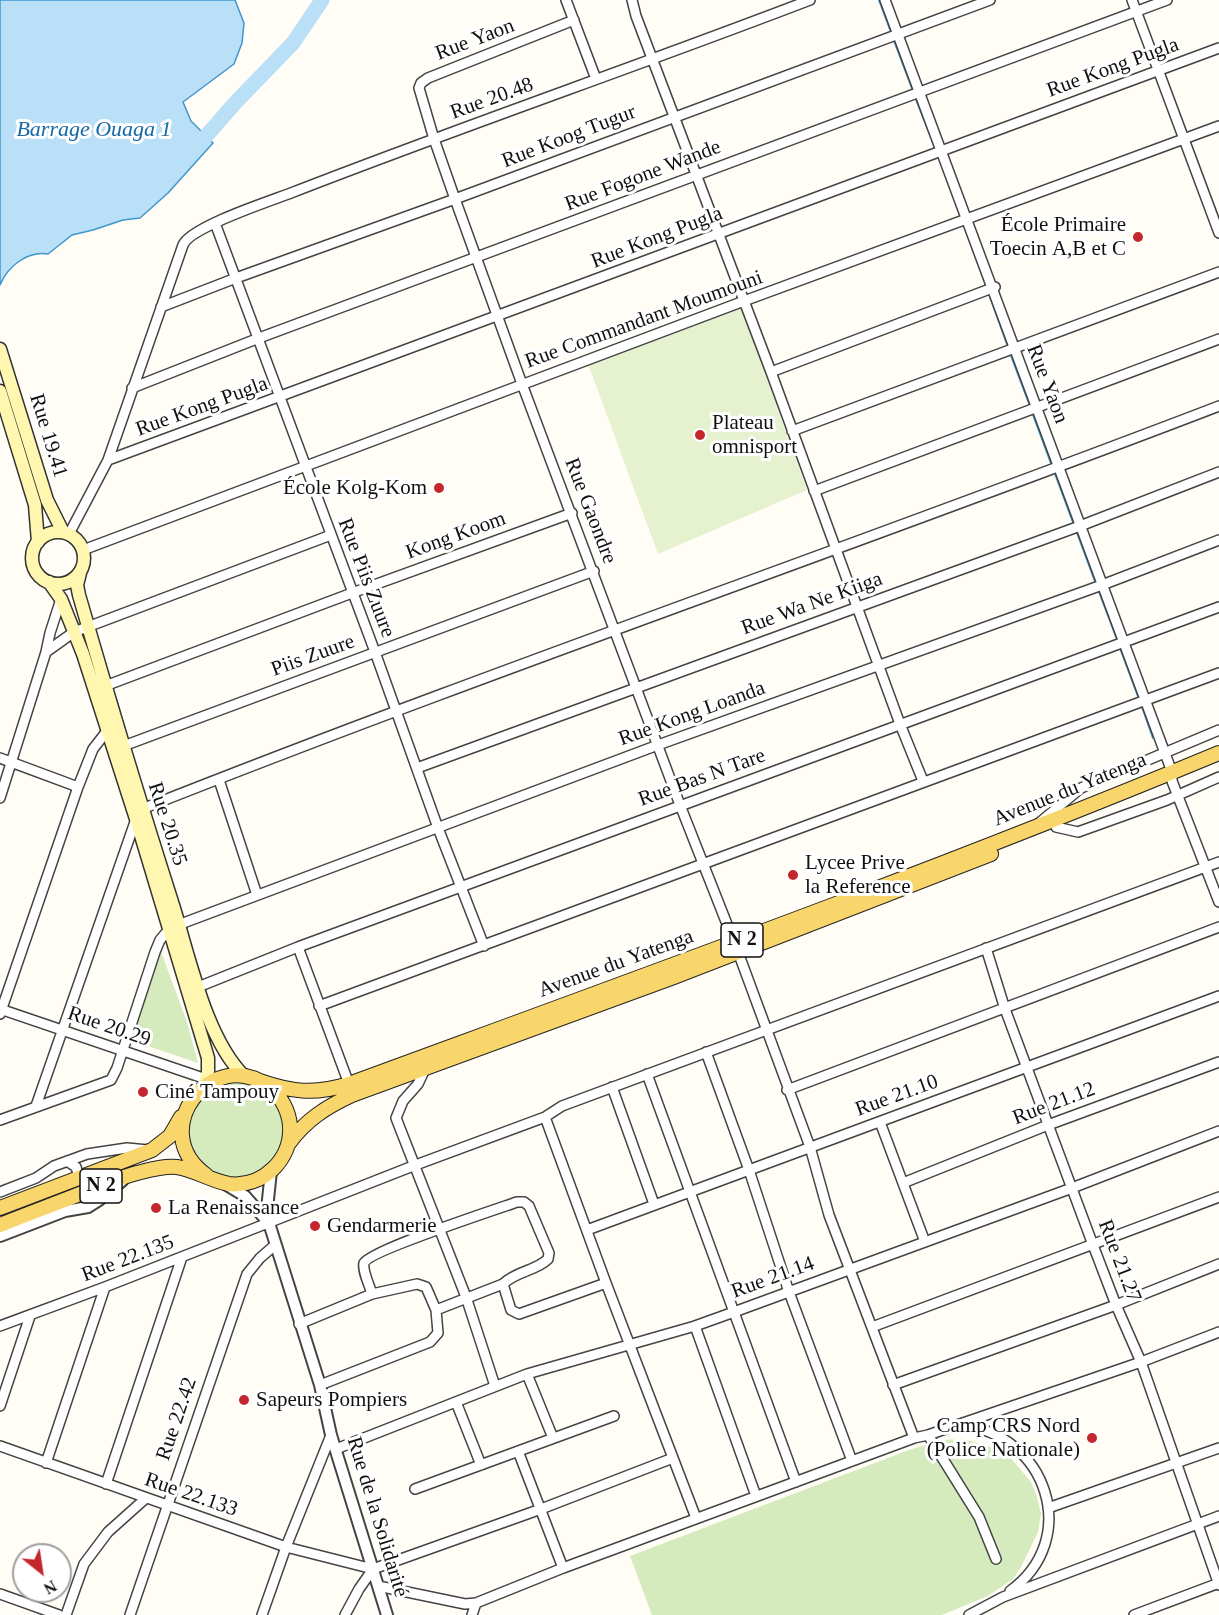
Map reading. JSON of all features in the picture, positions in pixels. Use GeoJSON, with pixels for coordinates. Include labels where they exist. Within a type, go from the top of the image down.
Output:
{"type":"FeatureCollection","features":[{"type":"Feature","properties":{"kind":"main road","name":"Rue 19.41"},"geometry":{"type":"LineString","coordinates":[[0,350],[47,500],[66,533]]}},
{"type":"Feature","properties":{"kind":"main road","name":"Rue 19.41"},"geometry":{"type":"LineString","coordinates":[[0,391],[35,506],[38,542]]}},
{"type":"Feature","properties":{"kind":"main road"},"geometry":{"type":"LineString","coordinates":[[66,533],[78,540],[83,550],[84,562],[80,573],[73,580],[65,583],[49,582],[42,578],[33,565],[32,557],[38,542],[49,534],[66,533]]}},
{"type":"Feature","properties":{"kind":"main road","name":"Rue 20.35"},"geometry":{"type":"LineString","coordinates":[[80,573],[79,595],[105,686],[118,748],[174,926],[206,1050],[209,1064],[205,1083]]}},
{"type":"Feature","properties":{"kind":"main road","name":"Rue 20.35"},"geometry":{"type":"LineString","coordinates":[[49,582],[61,599],[107,731],[118,748]]}},
{"type":"Feature","properties":{"kind":"main road","name":"Avenue du Yatenga"},"geometry":{"type":"LineString","coordinates":[[250,1078],[298,1091],[332,1089],[464,1048],[1056,827],[1172,777],[1219,753]]}},
{"type":"Feature","properties":{"kind":"main road","name":"Avenue du Yatenga"},"geometry":{"type":"LineString","coordinates":[[736,947],[1034,827],[1219,762]]}},
{"type":"Feature","properties":{"kind":"main road","name":"Rue 20.35"},"geometry":{"type":"LineString","coordinates":[[174,926],[220,1045],[230,1062],[250,1078]]}},
{"type":"Feature","properties":{"kind":"main road","name":"Avenue du Yatenga"},"geometry":{"type":"LineString","coordinates":[[289,1143],[309,1120],[330,1105],[425,1069],[464,1048]]}},
{"type":"Feature","properties":{"kind":"main road","name":"N 2"},"geometry":{"type":"LineString","coordinates":[[0,1208],[152,1150],[170,1136],[205,1083],[220,1078],[250,1078]]}},
{"type":"Feature","properties":{"kind":"main road"},"geometry":{"type":"LineString","coordinates":[[250,1078],[274,1092],[286,1108],[290,1122],[289,1143]]}},
{"type":"Feature","properties":{"kind":"main road","name":"N 2"},"geometry":{"type":"LineString","coordinates":[[186,1110],[182,1128],[184,1146],[193,1163],[206,1175]]}},
{"type":"Feature","properties":{"kind":"main road","name":"N 2"},"geometry":{"type":"LineString","coordinates":[[0,1225],[129,1175],[162,1167],[174,1167],[206,1175],[223,1183],[246,1183],[257,1180],[271,1171],[280,1161],[289,1143]]}},
{"type":"Feature","properties":{"kind":"street"},"geometry":{"type":"LineString","coordinates":[[566,0],[596,80]]}},
{"type":"Feature","properties":{"kind":"street"},"geometry":{"type":"LineString","coordinates":[[632,0],[923,782]]}},
{"type":"Feature","properties":{"kind":"street","name":"Rue 20.48"},"geometry":{"type":"LineString","coordinates":[[161,307],[183,245],[189,236],[215,223],[799,2],[810,0]]}},
{"type":"Feature","properties":{"kind":"street","name":"Rue Yaon"},"geometry":{"type":"LineString","coordinates":[[885,0],[966,220],[995,287],[1036,408],[1219,902]]}},
{"type":"Feature","properties":{"kind":"street","name":"Rue Koog Tugur"},"geometry":{"type":"LineString","coordinates":[[161,307],[990,0]]}},
{"type":"Feature","properties":{"kind":"street"},"geometry":{"type":"LineString","coordinates":[[1132,0],[1219,233]]}},
{"type":"Feature","properties":{"kind":"street","name":"Rue Fogone Wande"},"geometry":{"type":"LineString","coordinates":[[132,388],[259,338],[1167,0]]}},
{"type":"Feature","properties":{"kind":"street","name":"Rue Yaon"},"geometry":{"type":"LineString","coordinates":[[423,80],[574,21]]}},
{"type":"Feature","properties":{"kind":"street","name":"Rue Kong Pugla"},"geometry":{"type":"LineString","coordinates":[[108,460],[1219,48]]}},
{"type":"Feature","properties":{"kind":"street","name":"Rue Gaondre"},"geometry":{"type":"LineString","coordinates":[[423,80],[420,88],[434,139],[455,199],[680,805],[736,947],[810,1148],[829,1215],[914,1438]]}},
{"type":"Feature","properties":{"kind":"street","name":"Rue Commandant Moumouni"},"geometry":{"type":"LineString","coordinates":[[83,550],[744,301],[1219,126]]}},
{"type":"Feature","properties":{"kind":"street","name":"Rue Piis Zuure"},"geometry":{"type":"LineString","coordinates":[[215,223],[438,828],[484,945]]}},
{"type":"Feature","properties":{"kind":"street"},"geometry":{"type":"LineString","coordinates":[[792,431],[1015,350],[1219,272]]}},
{"type":"Feature","properties":{"kind":"street"},"geometry":{"type":"LineString","coordinates":[[771,372],[995,287]]}},
{"type":"Feature","properties":{"kind":"street"},"geometry":{"type":"LineString","coordinates":[[66,533],[108,460],[161,307]]}},
{"type":"Feature","properties":{"kind":"street"},"geometry":{"type":"LineString","coordinates":[[814,491],[1219,339]]}},
{"type":"Feature","properties":{"kind":"street"},"geometry":{"type":"LineString","coordinates":[[36,1106],[139,814],[396,711],[1219,406]]}},
{"type":"Feature","properties":{"kind":"street","name":"Rue Wa Ne Kiiga"},"geometry":{"type":"LineString","coordinates":[[417,768],[1080,526],[1219,472]]}},
{"type":"Feature","properties":{"kind":"street","name":"Kong Koom"},"geometry":{"type":"LineString","coordinates":[[105,686],[572,513]]}},
{"type":"Feature","properties":{"kind":"street"},"geometry":{"type":"LineString","coordinates":[[46,652],[74,632],[331,535]]}},
{"type":"Feature","properties":{"kind":"street","name":"Rue Kong Loanda"},"geometry":{"type":"LineString","coordinates":[[174,926],[658,745],[1102,585],[1219,540]]}},
{"type":"Feature","properties":{"kind":"street","name":"Piis Zuure"},"geometry":{"type":"LineString","coordinates":[[118,748],[594,571]]}},
{"type":"Feature","properties":{"kind":"street"},"geometry":{"type":"LineString","coordinates":[[0,798],[13,762],[61,599]]}},
{"type":"Feature","properties":{"kind":"street","name":"Rue Bas N Tare"},"geometry":{"type":"LineString","coordinates":[[198,987],[298,947],[1219,607]]}},
{"type":"Feature","properties":{"kind":"street"},"geometry":{"type":"LineString","coordinates":[[319,1006],[1219,673]]}},
{"type":"Feature","properties":{"kind":"street"},"geometry":{"type":"LineString","coordinates":[[1034,827],[1081,788],[1219,730]]}},
{"type":"Feature","properties":{"kind":"street"},"geometry":{"type":"LineString","coordinates":[[1,1011],[78,787],[93,749],[107,731]]}},
{"type":"Feature","properties":{"kind":"street"},"geometry":{"type":"LineString","coordinates":[[0,758],[78,787]]}},
{"type":"Feature","properties":{"kind":"street"},"geometry":{"type":"LineString","coordinates":[[1056,827],[1078,832],[1178,795],[1219,777]]}},
{"type":"Feature","properties":{"kind":"street"},"geometry":{"type":"LineString","coordinates":[[219,780],[257,895]]}},
{"type":"Feature","properties":{"kind":"street","name":"Rue 22.135"},"geometry":{"type":"LineString","coordinates":[[0,1326],[545,1117],[562,1106],[1219,862]]}},
{"type":"Feature","properties":{"kind":"street"},"geometry":{"type":"LineString","coordinates":[[0,1120],[111,1080],[123,1051],[155,952],[160,940],[174,926]]}},
{"type":"Feature","properties":{"kind":"street"},"geometry":{"type":"LineString","coordinates":[[787,1090],[1219,927]]}},
{"type":"Feature","properties":{"kind":"street"},"geometry":{"type":"LineString","coordinates":[[298,947],[349,1084]]}},
{"type":"Feature","properties":{"kind":"street","name":"Rue 21.27"},"geometry":{"type":"LineString","coordinates":[[986,948],[1005,1009],[1116,1305],[1141,1362],[1196,1524],[1219,1584]]}},
{"type":"Feature","properties":{"kind":"street","name":"Rue 21.10"},"geometry":{"type":"LineString","coordinates":[[587,1230],[1219,996]]}},
{"type":"Feature","properties":{"kind":"street","name":"Rue 20.29"},"geometry":{"type":"LineString","coordinates":[[1,1011],[123,1051],[205,1083]]}},
{"type":"Feature","properties":{"kind":"street"},"geometry":{"type":"LineString","coordinates":[[706,1052],[749,1170],[789,1292],[852,1461]]}},
{"type":"Feature","properties":{"kind":"street","name":"Rue 21.12"},"geometry":{"type":"LineString","coordinates":[[903,1183],[1048,1125],[1219,1062]]}},
{"type":"Feature","properties":{"kind":"street"},"geometry":{"type":"LineString","coordinates":[[425,1069],[418,1084],[403,1101],[396,1118],[466,1297],[495,1386]]}},
{"type":"Feature","properties":{"kind":"street"},"geometry":{"type":"LineString","coordinates":[[647,1074],[796,1482]]}},
{"type":"Feature","properties":{"kind":"street"},"geometry":{"type":"LineString","coordinates":[[612,1087],[654,1204]]}},
{"type":"Feature","properties":{"kind":"street"},"geometry":{"type":"LineString","coordinates":[[545,1117],[696,1518]]}},
{"type":"Feature","properties":{"kind":"street"},"geometry":{"type":"LineString","coordinates":[[879,1122],[925,1242]]}},
{"type":"Feature","properties":{"kind":"street","name":"Rue 21.14"},"geometry":{"type":"LineString","coordinates":[[336,1449],[527,1374],[695,1326],[734,1312],[1072,1188],[1219,1131]]}},
{"type":"Feature","properties":{"kind":"street"},"geometry":{"type":"LineString","coordinates":[[0,1192],[36,1178],[54,1166],[87,1154],[127,1148],[152,1150]]}},
{"type":"Feature","properties":{"kind":"street"},"geometry":{"type":"LineString","coordinates":[[67,1161],[76,1167],[79,1177]]}},
{"type":"Feature","properties":{"kind":"street","name":"Rue de la Solidarité"},"geometry":{"type":"LineString","coordinates":[[271,1171],[267,1209],[269,1223],[320,1385],[331,1435],[387,1615]]}},
{"type":"Feature","properties":{"kind":"street"},"geometry":{"type":"LineString","coordinates":[[0,1236],[65,1211],[88,1207],[129,1175]]}},
{"type":"Feature","properties":{"kind":"street","name":"Rue de la Solidarité"},"geometry":{"type":"LineString","coordinates":[[223,1183],[244,1196],[269,1223]]}},
{"type":"Feature","properties":{"kind":"street"},"geometry":{"type":"LineString","coordinates":[[872,1327],[1219,1197]]}},
{"type":"Feature","properties":{"kind":"street"},"geometry":{"type":"LineString","coordinates":[[372,1294],[363,1266],[370,1257],[402,1243],[517,1202],[525,1202],[529,1206],[549,1253],[548,1259],[542,1265],[510,1277],[503,1284],[436,1310]]}},
{"type":"Feature","properties":{"kind":"street","name":"Rue 22.42"},"geometry":{"type":"LineString","coordinates":[[130,1615],[247,1274],[275,1245]]}},
{"type":"Feature","properties":{"kind":"street"},"geometry":{"type":"LineString","coordinates":[[106,1484],[182,1257]]}},
{"type":"Feature","properties":{"kind":"street"},"geometry":{"type":"LineString","coordinates":[[893,1385],[1116,1305],[1219,1264]]}},
{"type":"Feature","properties":{"kind":"street"},"geometry":{"type":"LineString","coordinates":[[503,1284],[511,1310],[519,1314],[606,1283]]}},
{"type":"Feature","properties":{"kind":"street"},"geometry":{"type":"LineString","coordinates":[[299,1324],[372,1294],[417,1284],[426,1287],[436,1310],[438,1333],[430,1342],[320,1385]]}},
{"type":"Feature","properties":{"kind":"street"},"geometry":{"type":"LineString","coordinates":[[46,1463],[105,1287]]}},
{"type":"Feature","properties":{"kind":"street"},"geometry":{"type":"LineString","coordinates":[[0,1406],[30,1316]]}},
{"type":"Feature","properties":{"kind":"street"},"geometry":{"type":"LineString","coordinates":[[695,1326],[756,1496]]}},
{"type":"Feature","properties":{"kind":"street"},"geometry":{"type":"LineString","coordinates":[[378,1586],[465,1604],[476,1603],[563,1568],[914,1438],[959,1425],[1141,1362],[1219,1332]]}},
{"type":"Feature","properties":{"kind":"street"},"geometry":{"type":"LineString","coordinates":[[527,1374],[553,1438]]}},
{"type":"Feature","properties":{"kind":"street"},"geometry":{"type":"LineString","coordinates":[[456,1402],[481,1465]]}},
{"type":"Feature","properties":{"kind":"street"},"geometry":{"type":"LineString","coordinates":[[415,1489],[614,1416]]}},
{"type":"Feature","properties":{"kind":"street"},"geometry":{"type":"LineString","coordinates":[[959,1425],[988,1430],[1014,1444],[1040,1479],[1048,1508],[1046,1534],[1038,1559],[1029,1574],[1003,1597],[979,1613],[969,1615]]}},
{"type":"Feature","properties":{"kind":"street"},"geometry":{"type":"LineString","coordinates":[[262,1615],[286,1547],[331,1435]]}},
{"type":"Feature","properties":{"kind":"street"},"geometry":{"type":"LineString","coordinates":[[928,1435],[979,1517],[996,1559]]}},
{"type":"Feature","properties":{"kind":"street","name":"Rue 22.133"},"geometry":{"type":"LineString","coordinates":[[0,1446],[286,1547],[373,1569]]}},
{"type":"Feature","properties":{"kind":"street"},"geometry":{"type":"LineString","coordinates":[[1048,1508],[1219,1448]]}},
{"type":"Feature","properties":{"kind":"street"},"geometry":{"type":"LineString","coordinates":[[518,1451],[563,1568]]}},
{"type":"Feature","properties":{"kind":"street"},"geometry":{"type":"LineString","coordinates":[[345,1615],[373,1569],[541,1509],[673,1458]]}},
{"type":"Feature","properties":{"kind":"street"},"geometry":{"type":"LineString","coordinates":[[66,1615],[84,1564],[108,1532],[146,1498]]}},
{"type":"Feature","properties":{"kind":"street"},"geometry":{"type":"LineString","coordinates":[[1003,1597],[1219,1516]]}},
{"type":"Feature","properties":{"kind":"street"},"geometry":{"type":"LineString","coordinates":[[1134,1615],[1219,1584]]}},
{"type":"Feature","properties":{"kind":"street"},"geometry":{"type":"LineString","coordinates":[[0,1594],[60,1615]]}},
{"type":"Feature","properties":{"kind":"street"},"geometry":{"type":"LineString","coordinates":[[472,1615],[476,1603]]}},
{"type":"Feature","properties":{"kind":"green space","name":"Plateau omnisport"},"geometry":{"type":"Polygon","coordinates":[[[741,307],[807,490],[658,554],[588,364],[741,307]]]}},
{"type":"Feature","properties":{"kind":"green space"},"geometry":{"type":"Polygon","coordinates":[[[160,949],[187,1022],[198,1063],[130,1040],[160,949]]]}},
{"type":"Feature","properties":{"kind":"green space"},"geometry":{"type":"Polygon","coordinates":[[[236,1082],[254,1086],[270,1096],[280,1112],[284,1130],[280,1148],[270,1164],[254,1174],[236,1178],[218,1174],[202,1164],[192,1148],[188,1130],[192,1112],[202,1096],[218,1086],[236,1082]]]}},
{"type":"Feature","properties":{"kind":"green space"},"geometry":{"type":"Polygon","coordinates":[[[963,1439],[998,1449],[1009,1456],[1031,1482],[1041,1514],[1038,1532],[1021,1567],[1013,1579],[988,1596],[942,1615],[652,1615],[630,1556],[909,1450],[942,1440],[963,1439]]]}},
{"type":"Feature","properties":{"kind":"water","name":"Barrage Ouaga 1"},"geometry":{"type":"Polygon","coordinates":[[[0,0],[235,0],[244,23],[242,43],[234,64],[183,102],[191,121],[213,143],[168,193],[140,218],[123,220],[72,235],[48,254],[26,257],[13,266],[0,285],[0,0]]]}},
{"type":"Feature","properties":{"kind":"waterway"},"geometry":{"type":"LineString","coordinates":[[194,150],[235,103],[293,43],[322,0]]}},
{"type":"Feature","properties":{"kind":"waterway"},"geometry":{"type":"LineString","coordinates":[[879,0],[891,32]]}},
{"type":"Feature","properties":{"kind":"waterway"},"geometry":{"type":"LineString","coordinates":[[893,38],[913,91]]}},
{"type":"Feature","properties":{"kind":"waterway"},"geometry":{"type":"LineString","coordinates":[[915,97],[936,150]]}},
{"type":"Feature","properties":{"kind":"waterway"},"geometry":{"type":"LineString","coordinates":[[955,201],[961,218]]}},
{"type":"Feature","properties":{"kind":"waterway"},"geometry":{"type":"LineString","coordinates":[[963,223],[987,288]]}},
{"type":"Feature","properties":{"kind":"waterway"},"geometry":{"type":"LineString","coordinates":[[989,294],[1008,347]]}},
{"type":"Feature","properties":{"kind":"waterway"},"geometry":{"type":"LineString","coordinates":[[1010,353],[1030,406]]}},
{"type":"Feature","properties":{"kind":"waterway"},"geometry":{"type":"LineString","coordinates":[[1032,412],[1052,466]]}},
{"type":"Feature","properties":{"kind":"waterway"},"geometry":{"type":"LineString","coordinates":[[1054,471],[1074,525]]}},
{"type":"Feature","properties":{"kind":"waterway"},"geometry":{"type":"LineString","coordinates":[[1076,530],[1096,584]]}},
{"type":"Feature","properties":{"kind":"waterway"},"geometry":{"type":"LineString","coordinates":[[1098,589],[1118,642]]}},
{"type":"Feature","properties":{"kind":"waterway"},"geometry":{"type":"LineString","coordinates":[[1120,648],[1139,699]]}},
{"type":"Feature","properties":{"kind":"waterway"},"geometry":{"type":"LineString","coordinates":[[115,695],[125,730]]}},
{"type":"Feature","properties":{"kind":"waterway"},"geometry":{"type":"LineString","coordinates":[[1141,704],[1153,738]]}},
{"type":"Feature","properties":{"kind":"place","name":"École Primaire Toecin A,B et C"},"geometry":{"type":"Point","coordinates":[1138,237]}},
{"type":"Feature","properties":{"kind":"place","name":"Plateau omnisport"},"geometry":{"type":"Point","coordinates":[700,435]}},
{"type":"Feature","properties":{"kind":"place","name":"École Kolg-Kom"},"geometry":{"type":"Point","coordinates":[439,488]}},
{"type":"Feature","properties":{"kind":"place","name":"Lycee Prive la Reference"},"geometry":{"type":"Point","coordinates":[793,875]}},
{"type":"Feature","properties":{"kind":"place","name":"Ciné Tampouy"},"geometry":{"type":"Point","coordinates":[143,1092]}},
{"type":"Feature","properties":{"kind":"place","name":"La Renaissance"},"geometry":{"type":"Point","coordinates":[156,1208]}},
{"type":"Feature","properties":{"kind":"place","name":"Gendarmerie"},"geometry":{"type":"Point","coordinates":[315,1226]}},
{"type":"Feature","properties":{"kind":"place","name":"Sapeurs Pompiers"},"geometry":{"type":"Point","coordinates":[244,1400]}},
{"type":"Feature","properties":{"kind":"place","name":"Camp CRS Nord (Police Nationale)"},"geometry":{"type":"Point","coordinates":[1092,1438]}}]}
